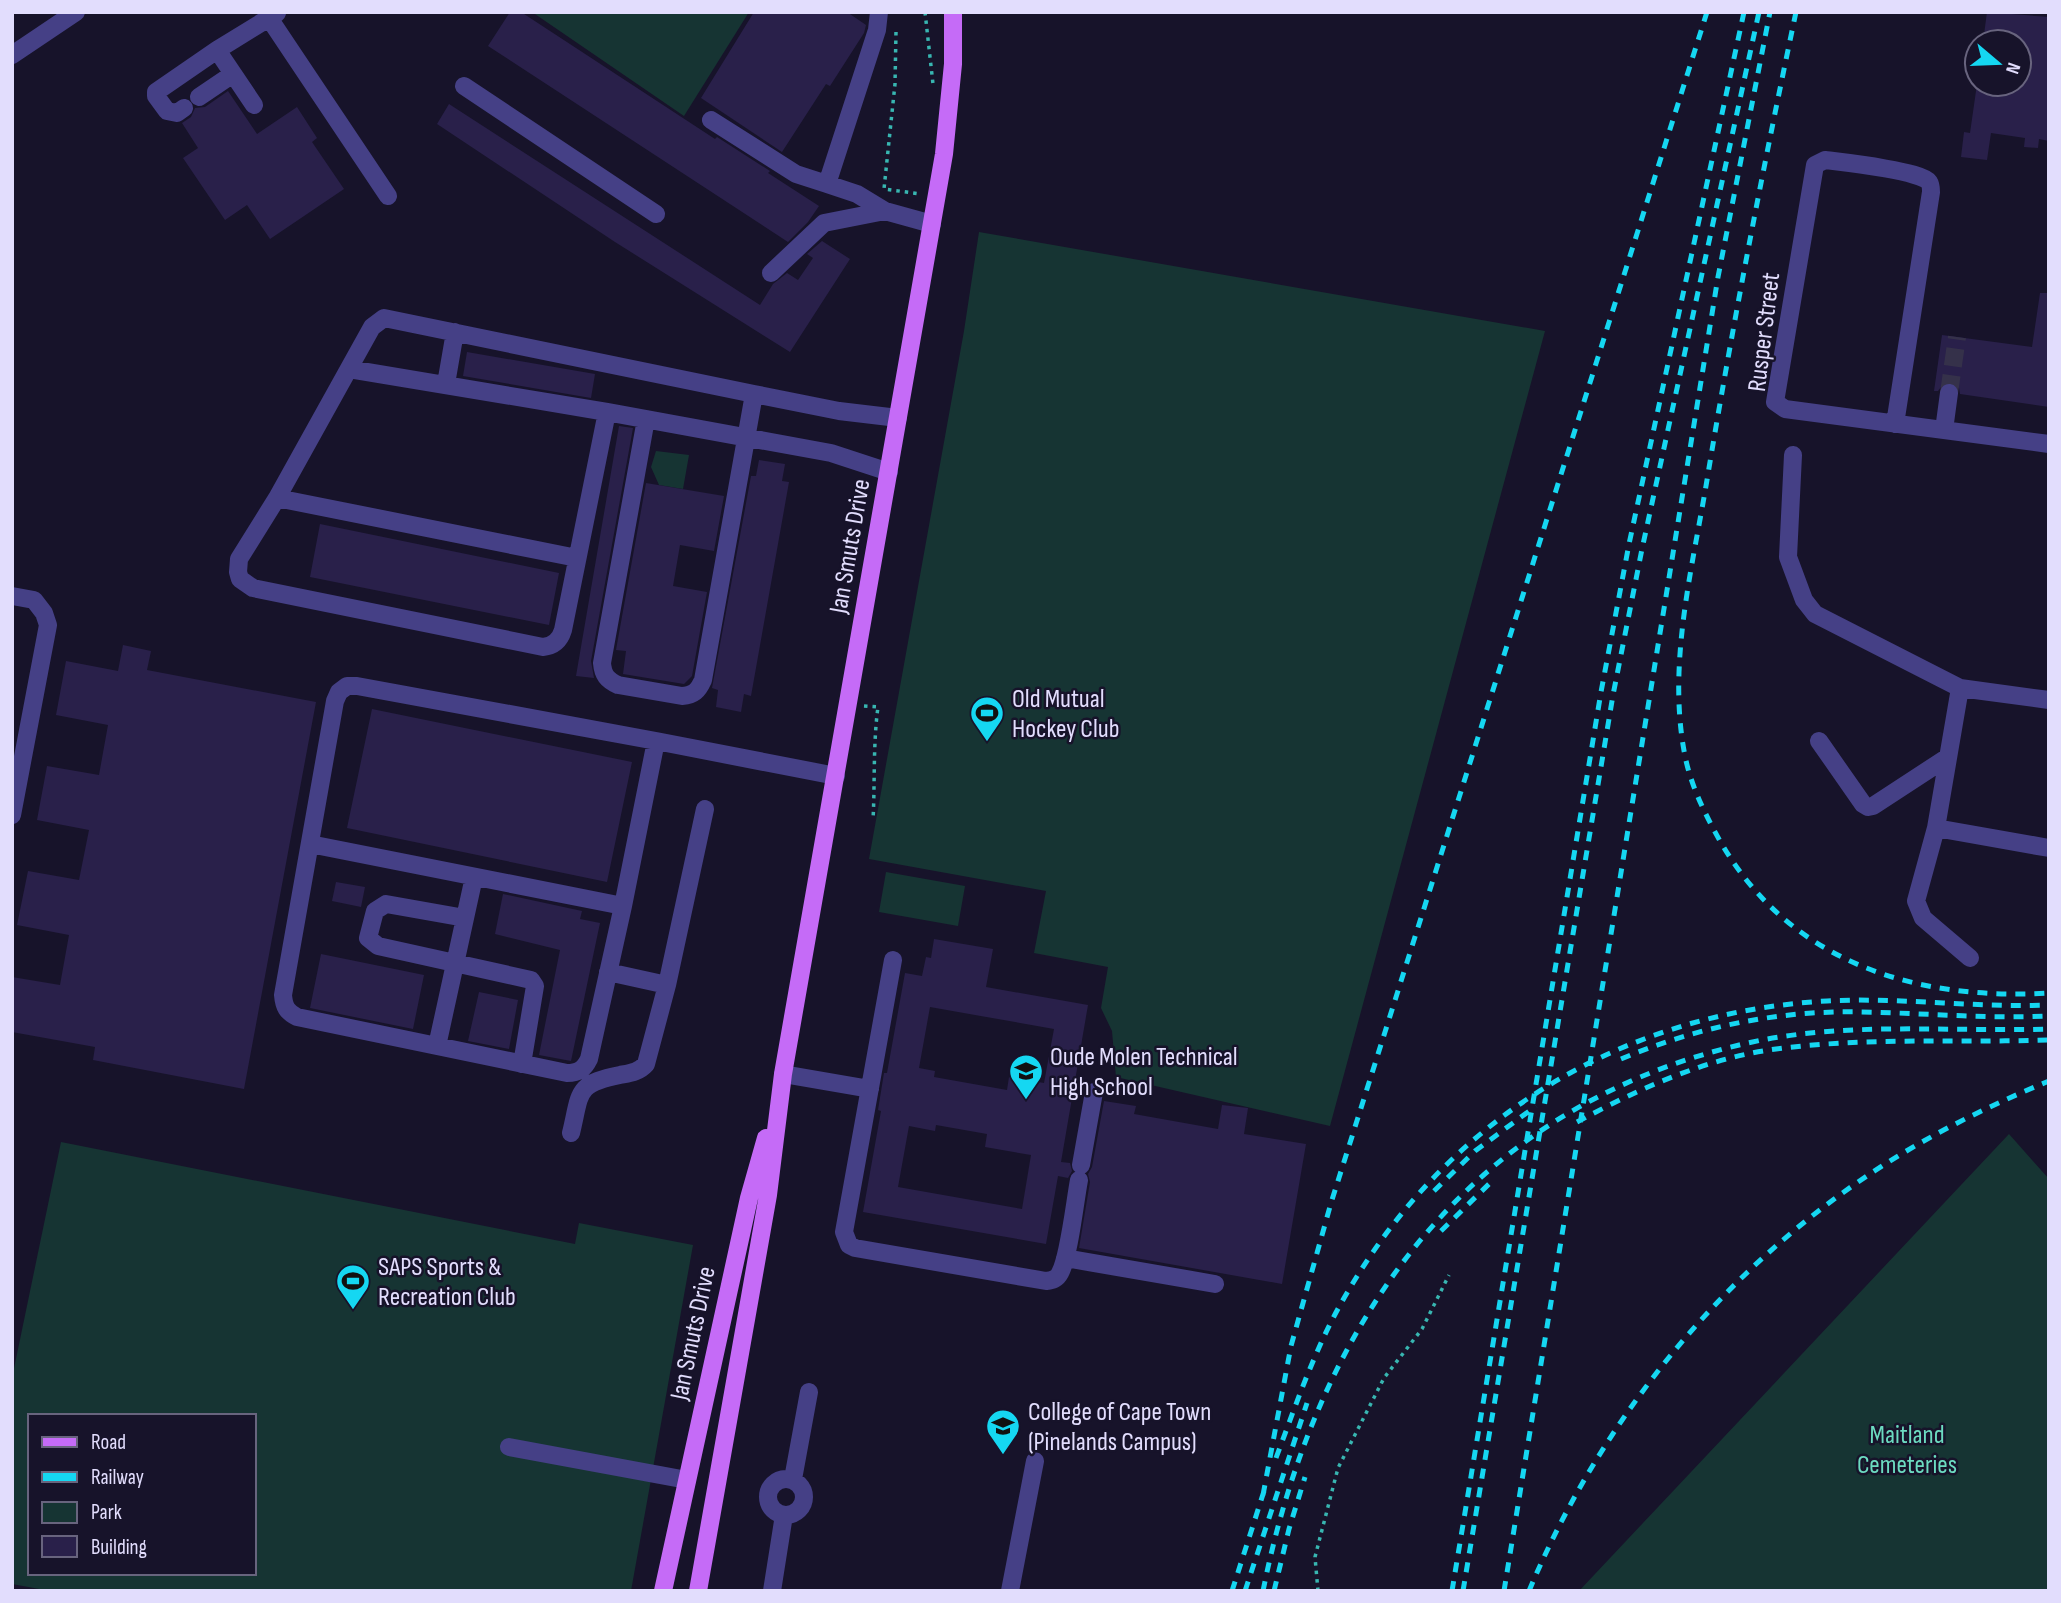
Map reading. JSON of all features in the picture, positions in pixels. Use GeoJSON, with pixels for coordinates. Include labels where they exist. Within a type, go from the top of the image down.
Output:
{"type":"FeatureCollection","features":[{"type":"Feature","properties":{"kind":"main road","name":"Jan Smuts Drive"},"geometry":{"type":"LineString","coordinates":[[698,1591],[768,1195],[782,1081],[932,224],[950,109],[953,12]]}},
{"type":"Feature","properties":{"kind":"main road","name":"Jan Smuts Drive"},"geometry":{"type":"LineString","coordinates":[[663,1591],[749,1198],[782,1081]]}},
{"type":"Feature","properties":{"kind":"street"},"geometry":{"type":"LineString","coordinates":[[827,184],[877,30],[879,12]]}},
{"type":"Feature","properties":{"kind":"street"},"geometry":{"type":"LineString","coordinates":[[12,55],[64,15]]}},
{"type":"Feature","properties":{"kind":"street"},"geometry":{"type":"LineString","coordinates":[[184,108],[177,113],[167,111],[156,92],[273,15],[388,196]]}},
{"type":"Feature","properties":{"kind":"street"},"geometry":{"type":"LineString","coordinates":[[217,50],[254,105]]}},
{"type":"Feature","properties":{"kind":"street"},"geometry":{"type":"LineString","coordinates":[[199,97],[233,74]]}},
{"type":"Feature","properties":{"kind":"street"},"geometry":{"type":"LineString","coordinates":[[464,86],[656,214]]}},
{"type":"Feature","properties":{"kind":"street"},"geometry":{"type":"LineString","coordinates":[[711,120],[796,174],[857,194],[885,211],[932,224]]}},
{"type":"Feature","properties":{"kind":"street","name":"Rusper Street"},"geometry":{"type":"LineString","coordinates":[[1895,424],[1931,183],[1900,171],[1825,160],[1815,165],[1775,402],[1785,409],[1895,424],[2049,444]]}},
{"type":"Feature","properties":{"kind":"street"},"geometry":{"type":"LineString","coordinates":[[771,273],[824,223],[885,211]]}},
{"type":"Feature","properties":{"kind":"street"},"geometry":{"type":"LineString","coordinates":[[607,412],[562,636],[548,647],[248,586],[240,579],[239,559],[277,498],[372,327],[384,318],[839,411],[898,418]]}},
{"type":"Feature","properties":{"kind":"street"},"geometry":{"type":"LineString","coordinates":[[446,384],[455,332]]}},
{"type":"Feature","properties":{"kind":"street"},"geometry":{"type":"LineString","coordinates":[[349,369],[831,453],[889,472]]}},
{"type":"Feature","properties":{"kind":"street"},"geometry":{"type":"LineString","coordinates":[[1944,430],[1949,393]]}},
{"type":"Feature","properties":{"kind":"street"},"geometry":{"type":"LineString","coordinates":[[646,419],[602,663],[603,673],[609,681],[618,685],[682,696],[691,695],[699,690],[703,681],[754,394]]}},
{"type":"Feature","properties":{"kind":"street"},"geometry":{"type":"LineString","coordinates":[[1793,455],[1788,556],[1804,600],[1815,614],[1961,688],[2049,700]]}},
{"type":"Feature","properties":{"kind":"street"},"geometry":{"type":"LineString","coordinates":[[277,498],[578,558]]}},
{"type":"Feature","properties":{"kind":"street"},"geometry":{"type":"LineString","coordinates":[[12,596],[34,600],[44,613],[48,625],[12,814]]}},
{"type":"Feature","properties":{"kind":"street"},"geometry":{"type":"LineString","coordinates":[[656,741],[623,906],[589,1059],[584,1068],[577,1073],[567,1073],[288,1013],[283,1005],[282,995],[335,701],[347,686],[357,686],[656,741],[835,775]]}},
{"type":"Feature","properties":{"kind":"street"},"geometry":{"type":"LineString","coordinates":[[1961,688],[1936,828],[1916,901],[1923,918],[1970,958]]}},
{"type":"Feature","properties":{"kind":"street"},"geometry":{"type":"LineString","coordinates":[[1819,741],[1863,804],[1868,807],[1948,757]]}},
{"type":"Feature","properties":{"kind":"street"},"geometry":{"type":"LineString","coordinates":[[571,1133],[586,1085],[637,1071],[646,1064],[667,985],[705,809]]}},
{"type":"Feature","properties":{"kind":"street"},"geometry":{"type":"LineString","coordinates":[[1936,828],[2049,848]]}},
{"type":"Feature","properties":{"kind":"street"},"geometry":{"type":"LineString","coordinates":[[310,844],[623,906]]}},
{"type":"Feature","properties":{"kind":"street"},"geometry":{"type":"LineString","coordinates":[[437,1046],[474,877]]}},
{"type":"Feature","properties":{"kind":"street"},"geometry":{"type":"LineString","coordinates":[[465,918],[386,904],[375,911],[368,931],[371,942],[378,946],[527,979],[534,983],[522,1064]]}},
{"type":"Feature","properties":{"kind":"street"},"geometry":{"type":"LineString","coordinates":[[893,960],[844,1233],[849,1245],[1046,1281],[1059,1276],[1065,1258],[1094,1092]]}},
{"type":"Feature","properties":{"kind":"street"},"geometry":{"type":"LineString","coordinates":[[608,972],[667,985]]}},
{"type":"Feature","properties":{"kind":"street"},"geometry":{"type":"LineString","coordinates":[[782,1081],[870,1089]]}},
{"type":"Feature","properties":{"kind":"street"},"geometry":{"type":"LineString","coordinates":[[1065,1258],[1215,1284]]}},
{"type":"Feature","properties":{"kind":"street"},"geometry":{"type":"LineString","coordinates":[[793,1479],[809,1392]]}},
{"type":"Feature","properties":{"kind":"street"},"geometry":{"type":"LineString","coordinates":[[509,1447],[687,1480]]}},
{"type":"Feature","properties":{"kind":"street"},"geometry":{"type":"LineString","coordinates":[[1010,1591],[1035,1461]]}},
{"type":"Feature","properties":{"kind":"street"},"geometry":{"type":"LineString","coordinates":[[782,1479],[793,1479],[801,1486],[804,1496],[802,1506],[795,1513],[784,1515],[775,1511],[769,1503],[768,1493],[773,1483],[782,1479]]}},
{"type":"Feature","properties":{"kind":"street"},"geometry":{"type":"LineString","coordinates":[[772,1591],[784,1515]]}},
{"type":"Feature","properties":{"kind":"path"},"geometry":{"type":"LineString","coordinates":[[896,25],[895,84],[884,189],[921,194]]}},
{"type":"Feature","properties":{"kind":"path"},"geometry":{"type":"LineString","coordinates":[[862,706],[878,707],[873,820]]}},
{"type":"Feature","properties":{"kind":"path"},"geometry":{"type":"LineString","coordinates":[[1318,1591],[1315,1556],[1338,1468],[1384,1378],[1422,1329],[1449,1275]]}},
{"type":"Feature","properties":{"kind":"green space"},"geometry":{"type":"Polygon","coordinates":[[[532,12],[749,12],[684,116],[532,12]]]}},
{"type":"Feature","properties":{"kind":"green space"},"geometry":{"type":"Polygon","coordinates":[[[979,232],[1545,331],[1330,1126],[1116,1077],[1112,1031],[1101,1008],[1108,967],[1034,953],[1046,891],[869,859],[964,331],[979,232]]]}},
{"type":"Feature","properties":{"kind":"green space"},"geometry":{"type":"Polygon","coordinates":[[[656,451],[689,455],[683,489],[659,485],[651,467],[656,451]]]}},
{"type":"Feature","properties":{"kind":"green space"},"geometry":{"type":"Polygon","coordinates":[[[886,872],[965,886],[958,926],[879,912],[886,872]]]}},
{"type":"Feature","properties":{"kind":"green space","name":"Maitland Cemeteries"},"geometry":{"type":"Polygon","coordinates":[[[2009,1134],[2049,1179],[2049,1591],[1579,1591],[2009,1134]]]}},
{"type":"Feature","properties":{"kind":"green space","name":"SAPS Sports & Recreation Club"},"geometry":{"type":"Polygon","coordinates":[[[61,1142],[575,1244],[579,1223],[693,1245],[631,1591],[50,1591],[12,1584],[12,1378],[61,1142]]]}},
{"type":"Feature","properties":{"kind":"building"},"geometry":{"type":"Polygon","coordinates":[[[510,12],[521,12],[715,139],[717,137],[770,171],[768,173],[819,206],[808,222],[788,242],[488,46],[510,12]]]}},
{"type":"Feature","properties":{"kind":"building"},"geometry":{"type":"Polygon","coordinates":[[[754,12],[847,12],[866,25],[864,33],[830,86],[826,84],[782,152],[701,98],[754,12]]]}},
{"type":"Feature","properties":{"kind":"building"},"geometry":{"type":"Polygon","coordinates":[[[1987,12],[2049,17],[2049,141],[2039,139],[2038,148],[2024,147],[2025,138],[1991,133],[1987,160],[1961,157],[1964,132],[1970,133],[1975,98],[2033,98],[2033,28],[1985,28],[1987,12]]]}},
{"type":"Feature","properties":{"kind":"building"},"geometry":{"type":"Polygon","coordinates":[[[228,91],[257,134],[297,107],[317,138],[312,142],[344,189],[270,239],[247,205],[225,220],[183,158],[198,148],[182,123],[191,117],[195,108],[205,107],[228,91]]]}},
{"type":"Feature","properties":{"kind":"building"},"geometry":{"type":"Polygon","coordinates":[[[449,104],[760,305],[773,284],[787,273],[798,280],[813,258],[807,254],[822,241],[850,259],[790,352],[615,242],[437,124],[449,104]]]}},
{"type":"Feature","properties":{"kind":"building"},"geometry":{"type":"Polygon","coordinates":[[[2040,293],[2049,293],[2049,407],[1960,394],[1959,388],[1951,382],[1944,383],[1938,391],[1934,391],[1942,335],[2032,347],[2040,293]]]}},
{"type":"Feature","properties":{"kind":"building"},"geometry":{"type":"Polygon","coordinates":[[[467,352],[595,374],[591,398],[463,376],[467,352]]]}},
{"type":"Feature","properties":{"kind":"building"},"geometry":{"type":"Polygon","coordinates":[[[619,426],[633,428],[591,661],[594,678],[576,676],[619,426]]]}},
{"type":"Feature","properties":{"kind":"building"},"geometry":{"type":"Polygon","coordinates":[[[759,460],[785,464],[782,481],[789,482],[751,696],[744,694],[741,712],[716,707],[718,690],[712,688],[751,476],[756,476],[759,460]]]}},
{"type":"Feature","properties":{"kind":"building"},"geometry":{"type":"Polygon","coordinates":[[[646,483],[724,496],[714,551],[680,545],[673,586],[707,592],[692,676],[684,684],[623,674],[626,651],[616,650],[646,483]]]}},
{"type":"Feature","properties":{"kind":"building"},"geometry":{"type":"Polygon","coordinates":[[[320,524],[559,573],[549,625],[310,577],[320,524]]]}},
{"type":"Feature","properties":{"kind":"building"},"geometry":{"type":"Polygon","coordinates":[[[123,645],[151,651],[147,670],[316,702],[244,1089],[93,1060],[95,1047],[12,1032],[12,977],[60,985],[69,935],[17,925],[28,871],[79,880],[89,830],[37,820],[47,766],[99,775],[108,725],[56,715],[66,661],[118,671],[123,645]]]}},
{"type":"Feature","properties":{"kind":"building"},"geometry":{"type":"Polygon","coordinates":[[[372,709],[632,762],[607,882],[347,828],[372,709]]]}},
{"type":"Feature","properties":{"kind":"building"},"geometry":{"type":"Polygon","coordinates":[[[336,882],[365,887],[361,907],[332,901],[336,882]]]}},
{"type":"Feature","properties":{"kind":"building"},"geometry":{"type":"Polygon","coordinates":[[[503,894],[582,911],[580,919],[600,923],[571,1061],[539,1055],[560,950],[495,934],[503,894]]]}},
{"type":"Feature","properties":{"kind":"building"},"geometry":{"type":"Polygon","coordinates":[[[934,939],[993,949],[986,987],[1088,1005],[1061,1162],[1070,1163],[1072,1171],[1068,1178],[1058,1176],[1046,1244],[863,1212],[881,1111],[878,1110],[884,1073],[887,1073],[905,973],[922,976],[926,957],[931,958],[934,939]],[[930,1007],[919,1068],[935,1071],[934,1077],[1007,1090],[1009,1077],[1044,1083],[1054,1029],[930,1007]],[[936,1125],[935,1131],[909,1126],[898,1187],[1022,1209],[1031,1155],[985,1147],[987,1134],[936,1125]]]}},
{"type":"Feature","properties":{"kind":"building"},"geometry":{"type":"Polygon","coordinates":[[[321,954],[424,975],[413,1029],[310,1008],[321,954]]]}},
{"type":"Feature","properties":{"kind":"building"},"geometry":{"type":"Polygon","coordinates":[[[479,992],[518,1000],[509,1049],[468,1041],[479,992]]]}},
{"type":"Feature","properties":{"kind":"building"},"geometry":{"type":"Polygon","coordinates":[[[1104,1101],[1136,1106],[1134,1114],[1218,1129],[1222,1105],[1248,1108],[1244,1134],[1306,1144],[1282,1284],[1079,1248],[1090,1182],[1088,1174],[1092,1167],[1104,1101]]]}},
{"type":"Feature","properties":{"kind":"tunnel"},"geometry":{"type":"LineString","coordinates":[[1949,393],[1957,337]]}},
{"type":"Feature","properties":{"kind":"railway"},"geometry":{"type":"LineString","coordinates":[[1263,1495],[1291,1346],[1331,1203],[1707,12]]}},
{"type":"Feature","properties":{"kind":"railway"},"geometry":{"type":"LineString","coordinates":[[1452,1591],[1601,692],[1629,544],[1744,12]]}},
{"type":"Feature","properties":{"kind":"railway"},"geometry":{"type":"LineString","coordinates":[[1463,1591],[1613,695],[1642,549],[1759,12]]}},
{"type":"Feature","properties":{"kind":"railway"},"geometry":{"type":"LineString","coordinates":[[1504,1591],[1718,277],[1770,12]]}},
{"type":"Feature","properties":{"kind":"railway"},"geometry":{"type":"LineString","coordinates":[[1796,12],[1738,304],[1689,583],[1680,652],[1679,687],[1685,756],[1699,800],[1714,831],[1749,883],[1782,917],[1820,945],[1861,966],[1905,981],[1951,990],[2000,994],[2049,993]]}},
{"type":"Feature","properties":{"kind":"railway"},"geometry":{"type":"LineString","coordinates":[[1276,1458],[1326,1333],[1347,1293],[1389,1230],[1436,1175],[1490,1126],[1549,1085],[1613,1052],[1681,1027],[1752,1009],[1855,1000],[2049,1005]]}},
{"type":"Feature","properties":{"kind":"railway"},"geometry":{"type":"LineString","coordinates":[[1621,1059],[1709,1030],[1800,1014],[1861,1012],[2049,1016]]}},
{"type":"Feature","properties":{"kind":"railway"},"geometry":{"type":"LineString","coordinates":[[1263,1591],[1288,1491],[1324,1397],[1369,1311],[1426,1234],[1492,1167],[1571,1112],[1660,1069],[1762,1040],[1797,1034],[1869,1029],[2049,1029]]}},
{"type":"Feature","properties":{"kind":"railway"},"geometry":{"type":"LineString","coordinates":[[1577,1122],[1624,1098],[1699,1067],[1750,1053],[1844,1043],[2049,1040]]}},
{"type":"Feature","properties":{"kind":"railway"},"geometry":{"type":"LineString","coordinates":[[1529,1591],[1561,1523],[1597,1458],[1639,1396],[1686,1337],[1737,1282],[1793,1232],[1852,1186],[1948,1128],[2049,1081]]}},
{"type":"Feature","properties":{"kind":"railway"},"geometry":{"type":"LineString","coordinates":[[1434,1191],[1475,1151],[1536,1106]]}},
{"type":"Feature","properties":{"kind":"railway"},"geometry":{"type":"LineString","coordinates":[[1441,1231],[1491,1182]]}},
{"type":"Feature","properties":{"kind":"railway"},"geometry":{"type":"LineString","coordinates":[[1245,1591],[1307,1403]]}},
{"type":"Feature","properties":{"kind":"railway"},"geometry":{"type":"LineString","coordinates":[[1274,1591],[1305,1477]]}},
{"type":"Feature","properties":{"kind":"railway"},"geometry":{"type":"LineString","coordinates":[[1232,1591],[1265,1488]]}},
{"type":"Feature","properties":{"kind":"place","name":"Old Mutual Hockey Club"},"geometry":{"type":"Point","coordinates":[987,743]}},
{"type":"Feature","properties":{"kind":"place","name":"Oude Molen Technical High School"},"geometry":{"type":"Point","coordinates":[1026,1101]}},
{"type":"Feature","properties":{"kind":"place","name":"SAPS Sports & Recreation Club"},"geometry":{"type":"Point","coordinates":[353,1311]}},
{"type":"Feature","properties":{"kind":"place","name":"College of Cape Town (Pinelands Campus)"},"geometry":{"type":"Point","coordinates":[1003,1456]}}]}
